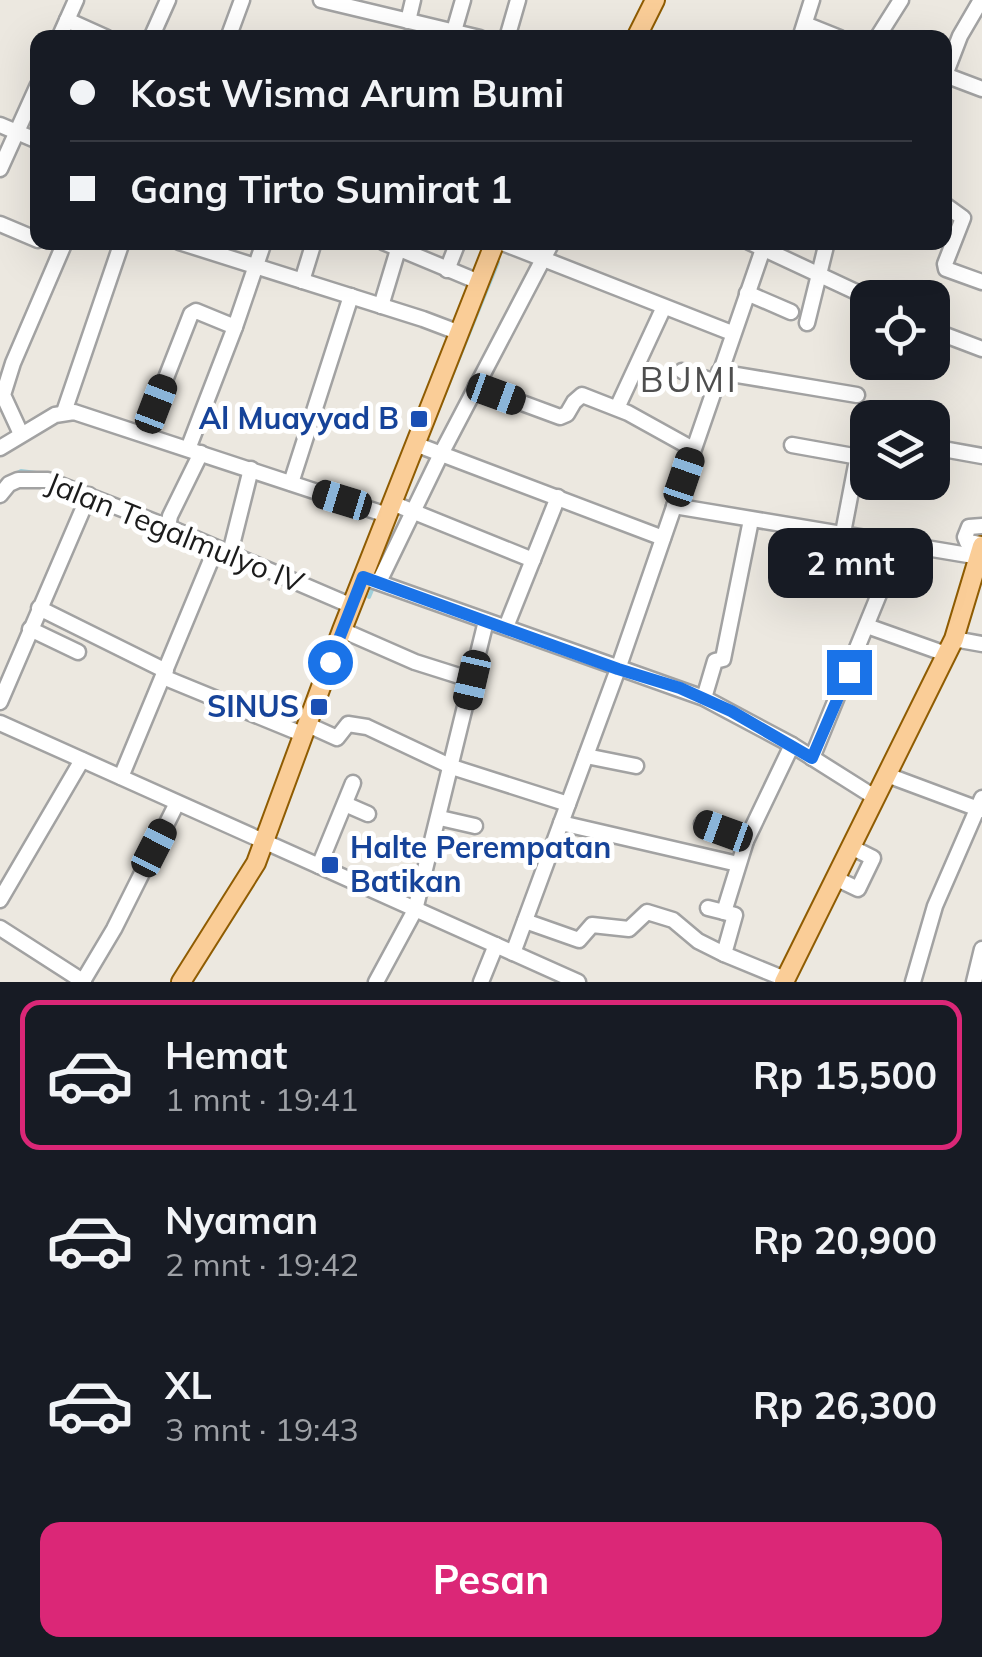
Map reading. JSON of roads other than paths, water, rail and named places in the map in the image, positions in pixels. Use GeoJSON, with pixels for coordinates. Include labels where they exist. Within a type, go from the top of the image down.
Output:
{"type":"FeatureCollection","features":[{"type":"Feature","properties":{"kind":"main road"},"geometry":{"type":"LineString","coordinates":[[640,30],[655,0]]}},
{"type":"Feature","properties":{"kind":"main road"},"geometry":{"type":"LineString","coordinates":[[181,982],[248,877],[264,842],[342,630],[352,606],[372,580],[389,509],[426,448],[460,333],[494,250]]}},
{"type":"Feature","properties":{"kind":"main road"},"geometry":{"type":"LineString","coordinates":[[784,981],[950,647],[981,549]]}},
{"type":"Feature","properties":{"kind":"street"},"geometry":{"type":"LineString","coordinates":[[62,30],[76,0]]}},
{"type":"Feature","properties":{"kind":"street"},"geometry":{"type":"LineString","coordinates":[[155,30],[168,0]]}},
{"type":"Feature","properties":{"kind":"street"},"geometry":{"type":"LineString","coordinates":[[231,30],[242,0]]}},
{"type":"Feature","properties":{"kind":"street"},"geometry":{"type":"LineString","coordinates":[[321,0],[357,4],[449,30]]}},
{"type":"Feature","properties":{"kind":"street"},"geometry":{"type":"LineString","coordinates":[[408,21],[413,0]]}},
{"type":"Feature","properties":{"kind":"street"},"geometry":{"type":"LineString","coordinates":[[454,30],[463,0]]}},
{"type":"Feature","properties":{"kind":"street"},"geometry":{"type":"LineString","coordinates":[[509,30],[518,0]]}},
{"type":"Feature","properties":{"kind":"street"},"geometry":{"type":"LineString","coordinates":[[803,30],[812,0]]}},
{"type":"Feature","properties":{"kind":"street"},"geometry":{"type":"LineString","coordinates":[[881,30],[900,0]]}},
{"type":"Feature","properties":{"kind":"street"},"geometry":{"type":"LineString","coordinates":[[952,57],[980,0]]}},
{"type":"Feature","properties":{"kind":"street"},"geometry":{"type":"LineString","coordinates":[[66,20],[89,30]]}},
{"type":"Feature","properties":{"kind":"street"},"geometry":{"type":"LineString","coordinates":[[952,78],[982,89]]}},
{"type":"Feature","properties":{"kind":"street"},"geometry":{"type":"LineString","coordinates":[[0,168],[30,102]]}},
{"type":"Feature","properties":{"kind":"street"},"geometry":{"type":"LineString","coordinates":[[0,125],[30,139]]}},
{"type":"Feature","properties":{"kind":"street"},"geometry":{"type":"LineString","coordinates":[[952,209],[963,218],[952,246]]}},
{"type":"Feature","properties":{"kind":"street"},"geometry":{"type":"LineString","coordinates":[[0,224],[30,237]]}},
{"type":"Feature","properties":{"kind":"street"},"geometry":{"type":"LineString","coordinates":[[21,434],[4,398],[6,361],[61,250]]}},
{"type":"Feature","properties":{"kind":"street"},"geometry":{"type":"LineString","coordinates":[[64,412],[119,250]]}},
{"type":"Feature","properties":{"kind":"street"},"geometry":{"type":"LineString","coordinates":[[221,250],[257,267],[460,333]]}},
{"type":"Feature","properties":{"kind":"street"},"geometry":{"type":"LineString","coordinates":[[170,524],[262,250]]}},
{"type":"Feature","properties":{"kind":"street"},"geometry":{"type":"LineString","coordinates":[[302,281],[312,250]]}},
{"type":"Feature","properties":{"kind":"street"},"geometry":{"type":"LineString","coordinates":[[381,306],[398,250]]}},
{"type":"Feature","properties":{"kind":"street"},"geometry":{"type":"LineString","coordinates":[[407,250],[479,282]]}},
{"type":"Feature","properties":{"kind":"street"},"geometry":{"type":"LineString","coordinates":[[447,270],[455,250]]}},
{"type":"Feature","properties":{"kind":"street"},"geometry":{"type":"LineString","coordinates":[[518,250],[732,333]]}},
{"type":"Feature","properties":{"kind":"street"},"geometry":{"type":"LineString","coordinates":[[548,250],[476,386],[426,448],[414,511],[372,580],[704,698],[792,745],[876,798]]}},
{"type":"Feature","properties":{"kind":"street"},"geometry":{"type":"LineString","coordinates":[[513,953],[694,449],[747,293],[755,250]]}},
{"type":"Feature","properties":{"kind":"street"},"geometry":{"type":"LineString","coordinates":[[765,250],[850,289]]}},
{"type":"Feature","properties":{"kind":"street"},"geometry":{"type":"LineString","coordinates":[[807,323],[824,250]]}},
{"type":"Feature","properties":{"kind":"street"},"geometry":{"type":"LineString","coordinates":[[950,250],[946,269],[982,282]]}},
{"type":"Feature","properties":{"kind":"street"},"geometry":{"type":"LineString","coordinates":[[747,293],[791,312]]}},
{"type":"Feature","properties":{"kind":"street"},"geometry":{"type":"LineString","coordinates":[[291,483],[351,296]]}},
{"type":"Feature","properties":{"kind":"street"},"geometry":{"type":"LineString","coordinates":[[617,408],[663,309]]}},
{"type":"Feature","properties":{"kind":"street"},"geometry":{"type":"LineString","coordinates":[[144,434],[191,314],[196,310],[235,327]]}},
{"type":"Feature","properties":{"kind":"street"},"geometry":{"type":"LineString","coordinates":[[950,337],[982,349]]}},
{"type":"Feature","properties":{"kind":"street"},"geometry":{"type":"LineString","coordinates":[[682,371],[857,394]]}},
{"type":"Feature","properties":{"kind":"street"},"geometry":{"type":"LineString","coordinates":[[476,386],[560,417],[582,395],[617,408],[694,449]]}},
{"type":"Feature","properties":{"kind":"street"},"geometry":{"type":"LineString","coordinates":[[0,448],[64,412],[291,483],[389,509],[414,511],[534,560]]}},
{"type":"Feature","properties":{"kind":"street"},"geometry":{"type":"LineString","coordinates":[[792,444],[850,455]]}},
{"type":"Feature","properties":{"kind":"street"},"geometry":{"type":"LineString","coordinates":[[426,448],[663,538]]}},
{"type":"Feature","properties":{"kind":"street"},"geometry":{"type":"LineString","coordinates":[[950,450],[982,456]]}},
{"type":"Feature","properties":{"kind":"street"},"geometry":{"type":"LineString","coordinates":[[121,777],[165,674],[227,549],[250,469]]}},
{"type":"Feature","properties":{"kind":"street","name":"Jalan Tegalmulyo IV"},"geometry":{"type":"LineString","coordinates":[[3,482],[40,478],[89,495],[170,524],[352,606]]}},
{"type":"Feature","properties":{"kind":"street"},"geometry":{"type":"LineString","coordinates":[[0,702],[39,608],[54,586],[89,495]]}},
{"type":"Feature","properties":{"kind":"street"},"geometry":{"type":"LineString","coordinates":[[506,627],[558,497]]}},
{"type":"Feature","properties":{"kind":"street"},"geometry":{"type":"LineString","coordinates":[[844,533],[851,500]]}},
{"type":"Feature","properties":{"kind":"street"},"geometry":{"type":"LineString","coordinates":[[674,506],[900,543],[981,549]]}},
{"type":"Feature","properties":{"kind":"street"},"geometry":{"type":"LineString","coordinates":[[704,698],[715,661],[723,659],[751,520]]}},
{"type":"Feature","properties":{"kind":"street"},"geometry":{"type":"LineString","coordinates":[[981,549],[965,537],[969,526],[982,526]]}},
{"type":"Feature","properties":{"kind":"street"},"geometry":{"type":"LineString","coordinates":[[812,758],[900,543]]}},
{"type":"Feature","properties":{"kind":"street"},"geometry":{"type":"LineString","coordinates":[[39,608],[165,674],[304,729],[337,738],[348,724],[367,727],[452,766],[568,804]]}},
{"type":"Feature","properties":{"kind":"street"},"geometry":{"type":"LineString","coordinates":[[376,982],[415,910],[486,621]]}},
{"type":"Feature","properties":{"kind":"street"},"geometry":{"type":"LineString","coordinates":[[867,626],[950,647],[982,644]]}},
{"type":"Feature","properties":{"kind":"street"},"geometry":{"type":"LineString","coordinates":[[30,629],[78,652]]}},
{"type":"Feature","properties":{"kind":"street"},"geometry":{"type":"LineString","coordinates":[[342,630],[415,662],[472,680]]}},
{"type":"Feature","properties":{"kind":"street"},"geometry":{"type":"LineString","coordinates":[[0,723],[578,982]]}},
{"type":"Feature","properties":{"kind":"street"},"geometry":{"type":"LineString","coordinates":[[724,912],[746,841],[792,745]]}},
{"type":"Feature","properties":{"kind":"street"},"geometry":{"type":"LineString","coordinates":[[586,756],[636,766]]}},
{"type":"Feature","properties":{"kind":"street"},"geometry":{"type":"LineString","coordinates":[[0,900],[82,760]]}},
{"type":"Feature","properties":{"kind":"street"},"geometry":{"type":"LineString","coordinates":[[887,774],[980,805],[934,906],[913,982]]}},
{"type":"Feature","properties":{"kind":"street"},"geometry":{"type":"LineString","coordinates":[[319,866],[354,783]]}},
{"type":"Feature","properties":{"kind":"street"},"geometry":{"type":"LineString","coordinates":[[0,928],[84,982],[177,803]]}},
{"type":"Feature","properties":{"kind":"street"},"geometry":{"type":"LineString","coordinates":[[345,804],[368,814]]}},
{"type":"Feature","properties":{"kind":"street"},"geometry":{"type":"LineString","coordinates":[[440,818],[476,826]]}},
{"type":"Feature","properties":{"kind":"street"},"geometry":{"type":"LineString","coordinates":[[561,822],[738,864]]}},
{"type":"Feature","properties":{"kind":"street"},"geometry":{"type":"LineString","coordinates":[[702,824],[746,841]]}},
{"type":"Feature","properties":{"kind":"street"},"geometry":{"type":"LineString","coordinates":[[708,908],[735,916],[724,954]]}},
{"type":"Feature","properties":{"kind":"street"},"geometry":{"type":"LineString","coordinates":[[525,922],[579,940],[592,925],[626,930],[647,912],[673,920],[698,941],[784,981]]}},
{"type":"Feature","properties":{"kind":"street"},"geometry":{"type":"LineString","coordinates":[[482,982],[496,944]]}},
{"type":"Feature","properties":{"kind":"street"},"geometry":{"type":"LineString","coordinates":[[974,982],[982,949]]}},
{"type":"Feature","properties":{"kind":"waterway"},"geometry":{"type":"LineString","coordinates":[[436,415],[498,262]]}},
{"type":"Feature","properties":{"kind":"waterway"},"geometry":{"type":"LineString","coordinates":[[0,483],[21,471],[44,474]]}},
{"type":"Feature","properties":{"kind":"waterway"},"geometry":{"type":"LineString","coordinates":[[382,560],[394,521]]}},
{"type":"Feature","properties":{"kind":"waterway"},"geometry":{"type":"LineString","coordinates":[[308,580],[345,595]]}},
{"type":"Feature","properties":{"kind":"waterway"},"geometry":{"type":"LineString","coordinates":[[369,597],[375,583]]}},
{"type":"Feature","properties":{"kind":"place","name":"Al Muayyad B"},"geometry":{"type":"Point","coordinates":[419,419]}},
{"type":"Feature","properties":{"kind":"place","name":"SINUS"},"geometry":{"type":"Point","coordinates":[319,707]}},
{"type":"Feature","properties":{"kind":"place","name":"Halte Perempatan Batikan"},"geometry":{"type":"Point","coordinates":[330,865]}},
{"type":"Feature","properties":{"kind":"district","name":"BUMI"},"geometry":{"type":"Point","coordinates":[689,380]}}]}
